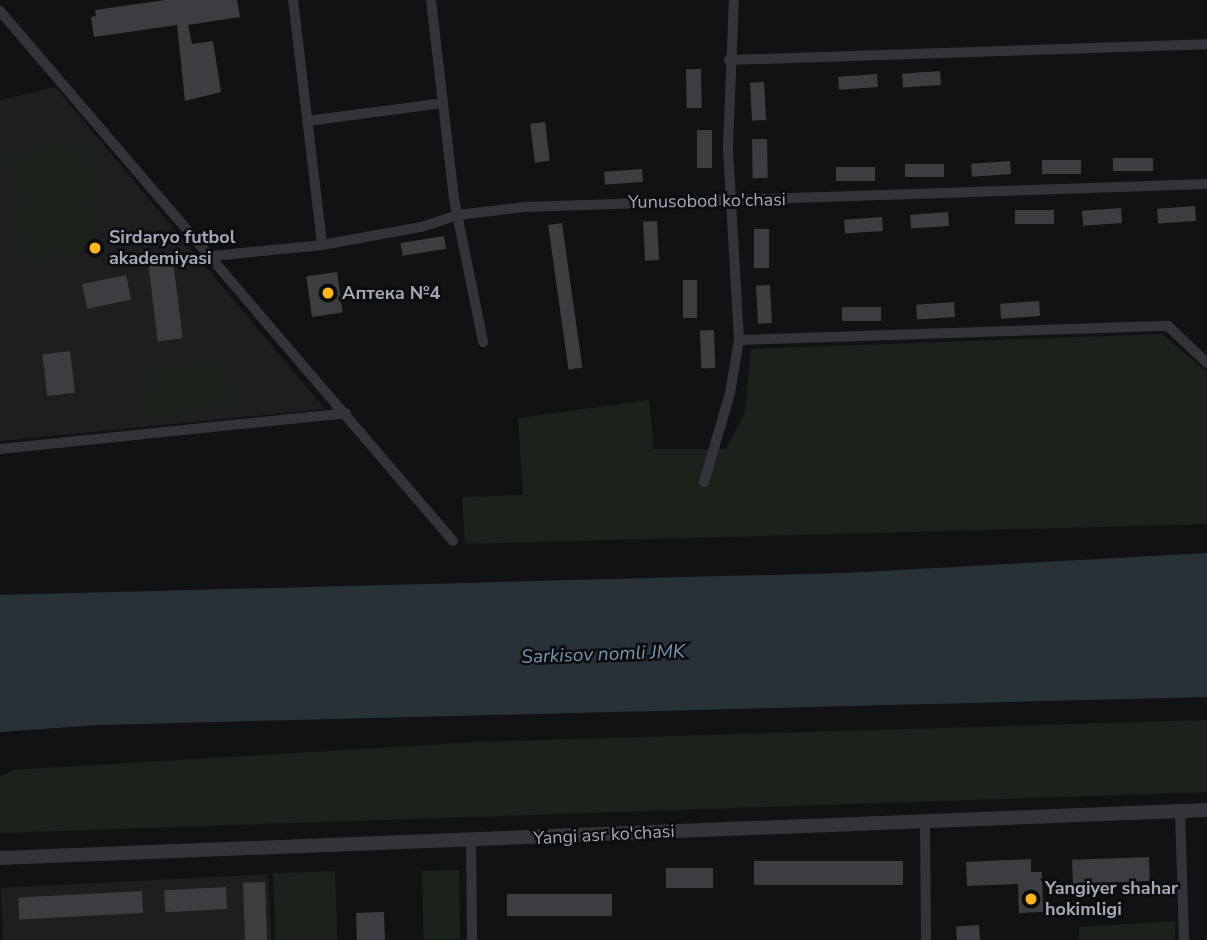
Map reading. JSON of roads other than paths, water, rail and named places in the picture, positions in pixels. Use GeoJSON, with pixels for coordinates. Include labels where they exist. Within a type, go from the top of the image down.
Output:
{"type":"FeatureCollection","features":[{"type":"Feature","properties":{"kind":"street"},"geometry":{"type":"LineString","coordinates":[[293,0],[322,245]]}},
{"type":"Feature","properties":{"kind":"street"},"geometry":{"type":"LineString","coordinates":[[430,0],[458,215],[483,342]]}},
{"type":"Feature","properties":{"kind":"street"},"geometry":{"type":"LineString","coordinates":[[704,482],[730,393],[739,340],[731,198],[729,61],[734,0]]}},
{"type":"Feature","properties":{"kind":"street"},"geometry":{"type":"LineString","coordinates":[[0,11],[346,412],[453,541]]}},
{"type":"Feature","properties":{"kind":"street"},"geometry":{"type":"LineString","coordinates":[[729,61],[1207,44]]}},
{"type":"Feature","properties":{"kind":"street"},"geometry":{"type":"LineString","coordinates":[[307,121],[443,103]]}},
{"type":"Feature","properties":{"kind":"street","name":"Yunusobod ko'chasi"},"geometry":{"type":"LineString","coordinates":[[212,256],[322,245],[421,227],[458,215],[525,207],[1207,184]]}},
{"type":"Feature","properties":{"kind":"street"},"geometry":{"type":"LineString","coordinates":[[739,340],[1168,326],[1207,363]]}},
{"type":"Feature","properties":{"kind":"street"},"geometry":{"type":"LineString","coordinates":[[0,449],[346,412]]}},
{"type":"Feature","properties":{"kind":"street","name":"Yangi asr ko'chasi"},"geometry":{"type":"LineString","coordinates":[[0,858],[1207,810]]}},
{"type":"Feature","properties":{"kind":"street"},"geometry":{"type":"LineString","coordinates":[[1180,811],[1184,940]]}},
{"type":"Feature","properties":{"kind":"street"},"geometry":{"type":"LineString","coordinates":[[925,821],[926,940]]}},
{"type":"Feature","properties":{"kind":"street"},"geometry":{"type":"LineString","coordinates":[[471,841],[472,940]]}},
{"type":"Feature","properties":{"kind":"water","name":"Sarkisov nomli JMK"},"geometry":{"type":"Polygon","coordinates":[[[1207,553],[1207,697],[99,725],[0,732],[0,595],[844,573],[1207,553]]]}},
{"type":"Feature","properties":{"kind":"place","name":"Sirdaryo futbol akademiyasi"},"geometry":{"type":"Point","coordinates":[95,248]}},
{"type":"Feature","properties":{"kind":"place","name":"Аптека №4"},"geometry":{"type":"Point","coordinates":[328,293]}},
{"type":"Feature","properties":{"kind":"place","name":"Yangiyer shahar hokimligi"},"geometry":{"type":"Point","coordinates":[1031,899]}}]}
